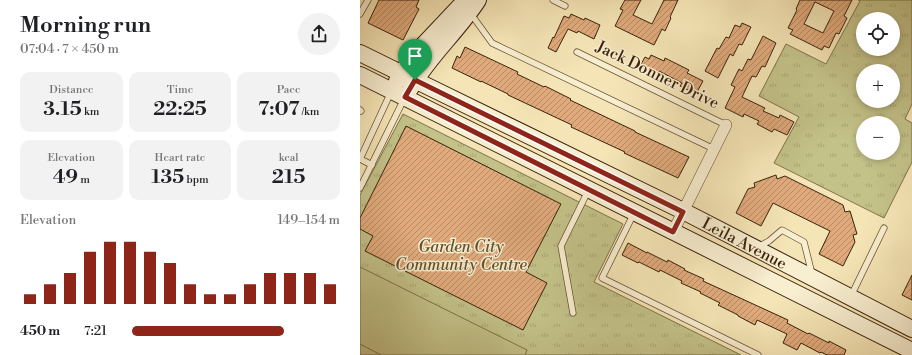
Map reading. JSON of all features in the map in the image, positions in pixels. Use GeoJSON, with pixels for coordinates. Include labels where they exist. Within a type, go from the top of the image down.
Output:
{"type":"FeatureCollection","features":[{"type":"Feature","properties":{"kind":"main road"},"geometry":{"type":"LineString","coordinates":[[399,94],[408,77],[412,57],[466,3]]}},
{"type":"Feature","properties":{"kind":"main road","name":"Leila Avenue"},"geometry":{"type":"LineString","coordinates":[[360,53],[683,212],[912,329]]}},
{"type":"Feature","properties":{"kind":"main road","name":"Leila Avenue"},"geometry":{"type":"LineString","coordinates":[[360,75],[912,351]]}},
{"type":"Feature","properties":{"kind":"street","name":"Jack Donner Drive"},"geometry":{"type":"LineString","coordinates":[[673,232],[726,125]]}},
{"type":"Feature","properties":{"kind":"lane"},"geometry":{"type":"LineString","coordinates":[[360,14],[368,0]]}},
{"type":"Feature","properties":{"kind":"lane"},"geometry":{"type":"LineString","coordinates":[[552,0],[565,6]]}},
{"type":"Feature","properties":{"kind":"lane"},"geometry":{"type":"LineString","coordinates":[[466,3],[492,43],[714,149]]}},
{"type":"Feature","properties":{"kind":"lane","name":"Jack Donner Drive"},"geometry":{"type":"LineString","coordinates":[[577,52],[726,125]]}},
{"type":"Feature","properties":{"kind":"lane"},"geometry":{"type":"LineString","coordinates":[[372,165],[360,159],[399,94]]}},
{"type":"Feature","properties":{"kind":"lane"},"geometry":{"type":"LineString","coordinates":[[360,188],[372,165],[399,94]]}},
{"type":"Feature","properties":{"kind":"lane"},"geometry":{"type":"LineString","coordinates":[[573,313],[561,246],[589,189]]}},
{"type":"Feature","properties":{"kind":"lane"},"geometry":{"type":"LineString","coordinates":[[635,213],[602,278],[758,355]]}},
{"type":"Feature","properties":{"kind":"lane"},"geometry":{"type":"LineString","coordinates":[[850,297],[884,228]]}},
{"type":"Feature","properties":{"kind":"lane"},"geometry":{"type":"LineString","coordinates":[[756,249],[769,241],[782,230],[804,242],[813,278]]}},
{"type":"Feature","properties":{"kind":"green space"},"geometry":{"type":"Polygon","coordinates":[[[858,0],[912,0],[912,104],[905,119],[912,123],[912,162],[884,218],[774,163],[799,117],[759,96],[786,44],[826,64],[860,1],[858,0]]]}},
{"type":"Feature","properties":{"kind":"green space","name":"Garden City Community Centre"},"geometry":{"type":"Polygon","coordinates":[[[403,114],[623,224],[594,282],[741,355],[360,355],[360,195],[403,114]]]}},
{"type":"Feature","properties":{"kind":"green space"},"geometry":{"type":"Polygon","coordinates":[[[360,267],[527,350],[525,355],[381,355],[360,344],[360,267]]]}},
{"type":"Feature","properties":{"kind":"building"},"geometry":{"type":"Polygon","coordinates":[[[379,0],[419,0],[416,7],[419,9],[403,40],[368,23],[379,0]]]}},
{"type":"Feature","properties":{"kind":"building"},"geometry":{"type":"Polygon","coordinates":[[[625,0],[641,0],[633,15],[652,24],[664,0],[678,0],[665,31],[662,29],[654,45],[615,26],[623,10],[620,9],[625,0]]]}},
{"type":"Feature","properties":{"kind":"building"},"geometry":{"type":"Polygon","coordinates":[[[800,0],[852,0],[844,16],[847,18],[839,34],[836,33],[829,48],[824,46],[822,50],[790,34],[793,30],[788,28],[797,10],[796,9],[800,0]],[[815,2],[804,24],[823,33],[834,11],[815,2]]]}},
{"type":"Feature","properties":{"kind":"building"},"geometry":{"type":"Polygon","coordinates":[[[571,14],[584,20],[585,18],[600,25],[594,39],[578,31],[577,33],[568,29],[556,52],[548,48],[564,16],[569,18],[571,14]]]}},
{"type":"Feature","properties":{"kind":"building"},"geometry":{"type":"Polygon","coordinates":[[[742,23],[751,27],[742,45],[739,44],[733,56],[730,54],[718,78],[705,71],[717,48],[719,49],[726,37],[729,38],[735,25],[740,27],[742,23]]]}},
{"type":"Feature","properties":{"kind":"building"},"geometry":{"type":"Polygon","coordinates":[[[763,36],[776,43],[765,67],[762,66],[756,77],[752,76],[742,97],[765,108],[763,111],[779,118],[780,115],[794,122],[787,135],[774,129],[772,132],[757,124],[759,121],[744,114],[743,117],[725,108],[735,87],[731,85],[739,69],[742,71],[748,59],[751,60],[763,36]]]}},
{"type":"Feature","properties":{"kind":"building"},"geometry":{"type":"Polygon","coordinates":[[[465,47],[518,72],[517,74],[544,87],[545,86],[635,132],[689,157],[678,178],[571,127],[572,125],[452,68],[457,56],[460,58],[465,47]]]}},
{"type":"Feature","properties":{"kind":"building"},"geometry":{"type":"Polygon","coordinates":[[[651,55],[664,61],[665,58],[689,70],[687,73],[703,81],[696,94],[680,86],[682,83],[659,71],[658,74],[640,66],[645,57],[649,59],[651,55]]]}},
{"type":"Feature","properties":{"kind":"building"},"geometry":{"type":"Polygon","coordinates":[[[406,126],[561,204],[526,272],[547,283],[523,330],[365,251],[373,236],[360,229],[360,218],[406,126]]]}},
{"type":"Feature","properties":{"kind":"building"},"geometry":{"type":"Polygon","coordinates":[[[776,175],[777,179],[785,176],[843,205],[845,212],[850,211],[857,234],[853,235],[855,242],[843,266],[819,254],[830,231],[773,203],[761,226],[736,213],[748,189],[755,187],[754,183],[776,175]]]}},
{"type":"Feature","properties":{"kind":"building"},"geometry":{"type":"Polygon","coordinates":[[[628,243],[667,262],[668,260],[685,269],[684,270],[704,279],[703,281],[788,320],[787,323],[808,334],[809,333],[829,343],[829,341],[846,350],[844,355],[827,355],[801,343],[797,350],[783,343],[787,334],[757,320],[755,325],[718,305],[720,303],[700,293],[701,292],[681,283],[682,281],[660,270],[659,272],[622,255],[628,243]]]}},
{"type":"Feature","properties":{"kind":"building"},"geometry":{"type":"Polygon","coordinates":[[[912,275],[912,300],[902,295],[912,275]]]}},
{"type":"Feature","properties":{"kind":"route"},"geometry":{"type":"LineString","coordinates":[[415,80],[683,212],[673,232],[405,97],[415,80]]}}]}
